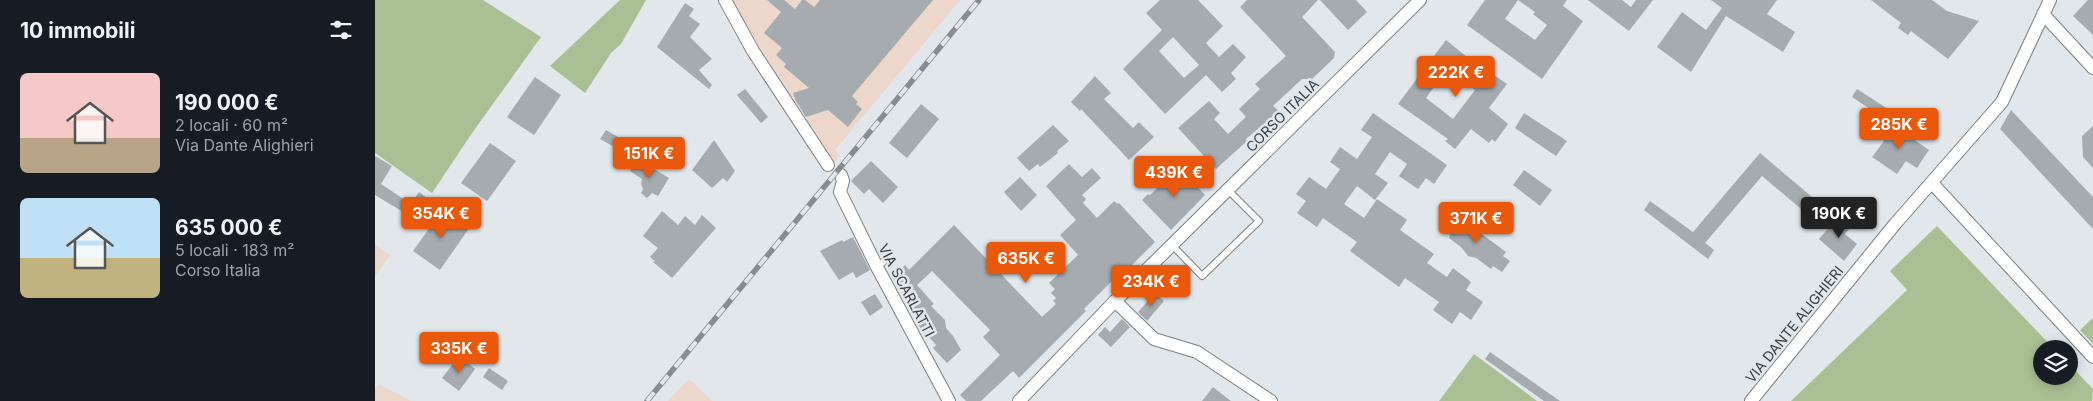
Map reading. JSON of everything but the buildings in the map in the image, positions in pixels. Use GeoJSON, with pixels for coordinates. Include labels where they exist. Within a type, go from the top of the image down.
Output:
{"type":"FeatureCollection","features":[{"type":"Feature","properties":{"kind":"street"},"geometry":{"type":"LineString","coordinates":[[725,0],[753,51],[828,165]]}},
{"type":"Feature","properties":{"kind":"street","name":"CORSO ITALIA"},"geometry":{"type":"LineString","coordinates":[[1019,401],[1115,301],[1420,0]]}},
{"type":"Feature","properties":{"kind":"street","name":"VIA DANTE ALIGHIERI"},"geometry":{"type":"LineString","coordinates":[[1751,401],[1895,224],[2002,102],[2050,0]]}},
{"type":"Feature","properties":{"kind":"street"},"geometry":{"type":"LineString","coordinates":[[2043,14],[2093,68]]}},
{"type":"Feature","properties":{"kind":"street","name":"VIA SCARLATTI"},"geometry":{"type":"LineString","coordinates":[[841,175],[843,181],[840,192],[882,263],[949,401]]}},
{"type":"Feature","properties":{"kind":"street"},"geometry":{"type":"LineString","coordinates":[[1932,183],[2093,358]]}},
{"type":"Feature","properties":{"kind":"street"},"geometry":{"type":"LineString","coordinates":[[1115,301],[1154,339],[1197,352],[1271,401]]}},
{"type":"Feature","properties":{"kind":"lane"},"geometry":{"type":"LineString","coordinates":[[1172,245],[1202,276],[1259,221],[1228,190]]}},
{"type":"Feature","properties":{"kind":"shaded area"},"geometry":{"type":"Polygon","coordinates":[[[730,0],[960,0],[835,150],[840,156],[826,172],[776,93],[730,0]]]}},
{"type":"Feature","properties":{"kind":"shaded area"},"geometry":{"type":"Polygon","coordinates":[[[375,245],[390,255],[375,276],[375,245]]]}},
{"type":"Feature","properties":{"kind":"shaded area"},"geometry":{"type":"Polygon","coordinates":[[[689,379],[712,401],[668,401],[689,379]]]}},
{"type":"Feature","properties":{"kind":"shaded area"},"geometry":{"type":"Polygon","coordinates":[[[379,384],[411,401],[375,401],[375,389],[379,384]]]}},
{"type":"Feature","properties":{"kind":"green space"},"geometry":{"type":"Polygon","coordinates":[[[375,0],[483,0],[541,37],[472,133],[432,193],[375,153],[375,0]]]}},
{"type":"Feature","properties":{"kind":"green space"},"geometry":{"type":"Polygon","coordinates":[[[620,0],[646,0],[621,44],[611,53],[585,93],[550,66],[620,0]]]}},
{"type":"Feature","properties":{"kind":"green space"},"geometry":{"type":"Polygon","coordinates":[[[1937,226],[2045,340],[2033,340],[2033,385],[2078,385],[2078,373],[2093,389],[2092,401],[1791,401],[1907,290],[1890,271],[1937,226]]]}},
{"type":"Feature","properties":{"kind":"green space"},"geometry":{"type":"Polygon","coordinates":[[[2093,318],[2093,344],[2080,330],[2093,318]]]}},
{"type":"Feature","properties":{"kind":"green space"},"geometry":{"type":"Polygon","coordinates":[[[1474,354],[1537,401],[1439,401],[1474,354]]]}},
{"type":"Feature","properties":{"kind":"railway"},"geometry":{"type":"LineString","coordinates":[[647,401],[979,0]]}}]}
